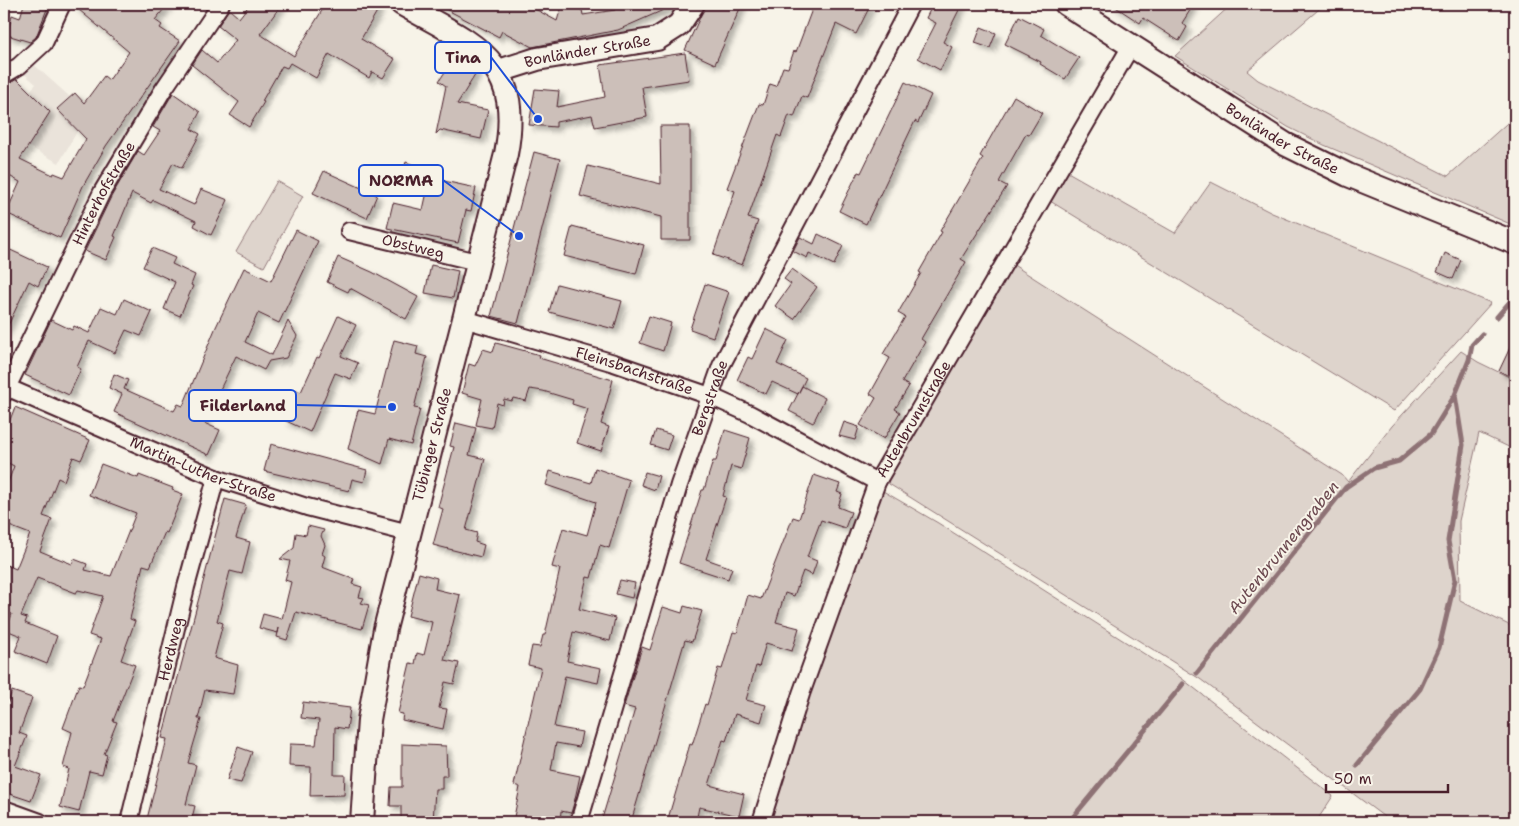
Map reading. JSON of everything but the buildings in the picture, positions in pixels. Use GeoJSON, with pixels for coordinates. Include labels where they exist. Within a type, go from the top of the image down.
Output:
{"type":"FeatureCollection","features":[{"type":"Feature","properties":{"kind":"main road"},"geometry":{"type":"LineString","coordinates":[[402,4],[471,43],[499,71]]}},
{"type":"Feature","properties":{"kind":"main road","name":"Bonländer Straße"},"geometry":{"type":"LineString","coordinates":[[499,71],[537,59],[657,39],[679,25],[692,4]]}},
{"type":"Feature","properties":{"kind":"main road","name":"Bonländer Straße"},"geometry":{"type":"LineString","coordinates":[[1066,4],[1255,127],[1302,153],[1356,178],[1515,243]]}},
{"type":"Feature","properties":{"kind":"main road","name":"Tübinger Straße"},"geometry":{"type":"LineString","coordinates":[[362,822],[373,696],[385,629],[509,139],[508,97],[499,71]]}},
{"type":"Feature","properties":{"kind":"street"},"geometry":{"type":"LineString","coordinates":[[4,75],[19,66],[44,43],[62,4]]}},
{"type":"Feature","properties":{"kind":"street","name":"Hinterhofstraße"},"geometry":{"type":"LineString","coordinates":[[5,389],[102,192],[163,90],[221,4]]}},
{"type":"Feature","properties":{"kind":"street","name":"Bergstraße"},"geometry":{"type":"LineString","coordinates":[[579,822],[639,616],[696,433],[721,366],[911,4]]}},
{"type":"Feature","properties":{"kind":"street","name":"Autenbrunnstraße"},"geometry":{"type":"LineString","coordinates":[[761,822],[801,694],[877,482],[1131,46]]}},
{"type":"Feature","properties":{"kind":"street","name":"Obstweg"},"geometry":{"type":"LineString","coordinates":[[349,231],[477,262]]}},
{"type":"Feature","properties":{"kind":"street","name":"Fleinsbachstraße"},"geometry":{"type":"LineString","coordinates":[[464,318],[710,396],[750,414],[877,482]]}},
{"type":"Feature","properties":{"kind":"street","name":"Martin-Luther-Straße"},"geometry":{"type":"LineString","coordinates":[[5,389],[216,478],[307,507],[409,533]]}},
{"type":"Feature","properties":{"kind":"street","name":"Herdweg"},"geometry":{"type":"LineString","coordinates":[[129,822],[186,587],[216,478]]}},
{"type":"Feature","properties":{"kind":"street"},"geometry":{"type":"LineString","coordinates":[[4,809],[40,822]]}},
{"type":"Feature","properties":{"kind":"shaded area"},"geometry":{"type":"Polygon","coordinates":[[[1232,4],[1325,4],[1247,71],[1258,80],[1448,176],[1515,116],[1515,226],[1324,145],[1288,127],[1175,56],[1232,4]]]}},
{"type":"Feature","properties":{"kind":"shaded area"},"geometry":{"type":"Polygon","coordinates":[[[31,62],[70,97],[75,93],[90,109],[59,163],[4,133],[4,87],[16,77],[30,91],[36,84],[22,72],[31,62]]]}},
{"type":"Feature","properties":{"kind":"shaded area"},"geometry":{"type":"Polygon","coordinates":[[[1066,171],[1175,233],[1211,182],[1272,213],[1491,303],[1394,411],[1050,201],[1066,171]]]}},
{"type":"Feature","properties":{"kind":"shaded area"},"geometry":{"type":"Polygon","coordinates":[[[277,181],[303,196],[264,267],[236,252],[277,181]]]}},
{"type":"Feature","properties":{"kind":"shaded area"},"geometry":{"type":"Polygon","coordinates":[[[1012,264],[1342,475],[1348,482],[1392,426],[1461,351],[1478,362],[1515,380],[1515,450],[1479,433],[1459,521],[1460,601],[1515,628],[1515,822],[1391,822],[1200,679],[889,484],[887,477],[1012,264]]]}},
{"type":"Feature","properties":{"kind":"shaded area"},"geometry":{"type":"Polygon","coordinates":[[[883,491],[938,523],[1176,674],[1333,796],[1316,822],[768,822],[832,620],[878,498],[883,491]]]}},
{"type":"Feature","properties":{"kind":"waterway","name":"Autenbrunnengraben"},"geometry":{"type":"LineString","coordinates":[[1497,317],[1515,296]]}},
{"type":"Feature","properties":{"kind":"waterway","name":"Autenbrunnengraben"},"geometry":{"type":"LineString","coordinates":[[1197,673],[1346,487],[1374,468],[1399,461],[1431,434],[1455,395],[1469,360],[1472,345],[1482,334]]}},
{"type":"Feature","properties":{"kind":"waterway"},"geometry":{"type":"LineString","coordinates":[[1357,765],[1420,689],[1439,648],[1455,580],[1448,541],[1463,445],[1455,395]]}},
{"type":"Feature","properties":{"kind":"waterway","name":"Autenbrunnengraben"},"geometry":{"type":"LineString","coordinates":[[1069,822],[1183,684]]}},
{"type":"Feature","properties":{"kind":"place","name":"Tina"},"geometry":{"type":"Point","coordinates":[538,119]}},
{"type":"Feature","properties":{"kind":"place","name":"NORMA"},"geometry":{"type":"Point","coordinates":[519,236]}},
{"type":"Feature","properties":{"kind":"place","name":"Filderland"},"geometry":{"type":"Point","coordinates":[392,407]}}]}
